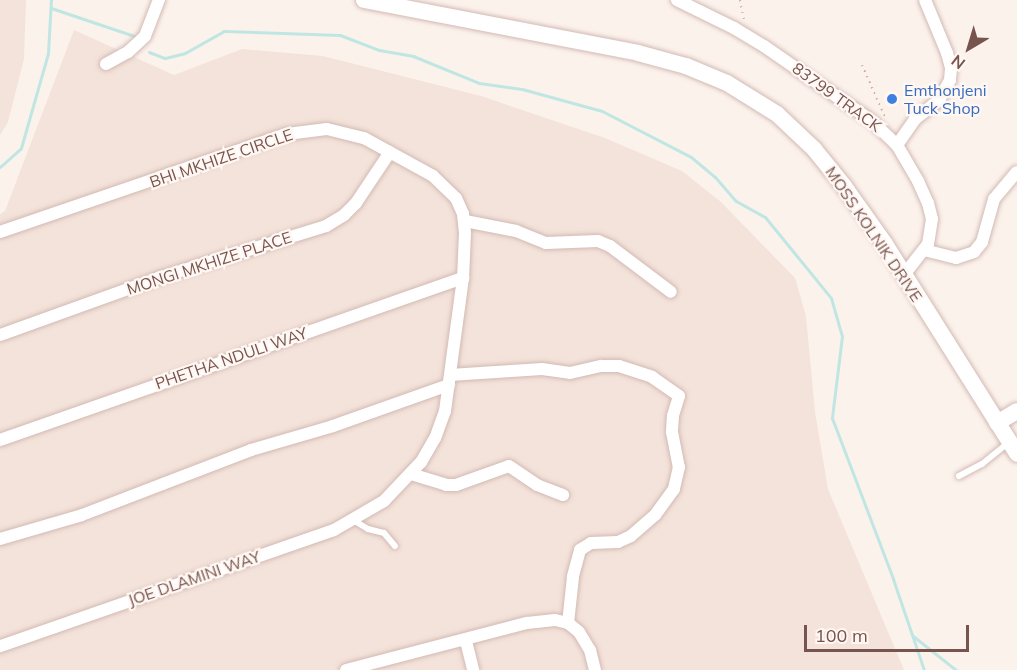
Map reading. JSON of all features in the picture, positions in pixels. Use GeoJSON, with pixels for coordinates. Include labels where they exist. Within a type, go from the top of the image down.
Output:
{"type":"FeatureCollection","features":[{"type":"Feature","properties":{"kind":"main road","name":"MOSS KOLNIK DRIVE"},"geometry":{"type":"LineString","coordinates":[[364,0],[638,53],[686,66],[727,83],[777,114],[814,149],[844,186],[904,275],[1013,448]]}},
{"type":"Feature","properties":{"kind":"main road"},"geometry":{"type":"LineString","coordinates":[[997,423],[1017,411]]}},
{"type":"Feature","properties":{"kind":"street"},"geometry":{"type":"LineString","coordinates":[[106,64],[128,51],[145,36],[159,0]]}},
{"type":"Feature","properties":{"kind":"street","name":"83799 TRACK"},"geometry":{"type":"LineString","coordinates":[[677,0],[747,35],[848,103],[895,142],[907,159],[928,203],[931,232],[924,250],[904,275]]}},
{"type":"Feature","properties":{"kind":"street"},"geometry":{"type":"LineString","coordinates":[[895,142],[915,119],[939,100],[950,80],[951,68],[947,53],[924,0]]}},
{"type":"Feature","properties":{"kind":"street","name":"BHI MKHIZE CIRCLE"},"geometry":{"type":"LineString","coordinates":[[0,232],[304,130],[343,132],[364,138],[441,183],[456,198],[465,221],[463,278],[445,411],[435,438],[411,474],[384,501]]}},
{"type":"Feature","properties":{"kind":"street","name":"MONGI MKHIZE PLACE"},"geometry":{"type":"LineString","coordinates":[[0,335],[158,278],[326,226],[344,215],[356,203],[390,152]]}},
{"type":"Feature","properties":{"kind":"street"},"geometry":{"type":"LineString","coordinates":[[924,250],[956,258],[974,252],[982,242],[994,199],[1017,172]]}},
{"type":"Feature","properties":{"kind":"street"},"geometry":{"type":"LineString","coordinates":[[465,221],[516,231],[546,243],[598,241],[610,246],[671,292]]}},
{"type":"Feature","properties":{"kind":"street","name":"PHETHA NDULI WAY"},"geometry":{"type":"LineString","coordinates":[[0,440],[463,278]]}},
{"type":"Feature","properties":{"kind":"street"},"geometry":{"type":"LineString","coordinates":[[0,539],[82,515],[240,454],[333,426],[449,380],[542,369],[570,373],[601,366],[619,366],[652,377],[675,392],[680,399],[673,416],[672,432],[679,467],[674,489],[655,515],[631,536],[618,542],[587,544],[580,550],[573,577],[568,623]]}},
{"type":"Feature","properties":{"kind":"street"},"geometry":{"type":"LineString","coordinates":[[411,474],[446,485],[456,485],[509,466],[537,485],[563,495]]}},
{"type":"Feature","properties":{"kind":"street","name":"JOE DLAMINI WAY"},"geometry":{"type":"LineString","coordinates":[[0,646],[334,530],[384,501]]}},
{"type":"Feature","properties":{"kind":"street"},"geometry":{"type":"LineString","coordinates":[[346,670],[527,623],[555,620],[568,623],[579,632],[590,650],[595,670]]}},
{"type":"Feature","properties":{"kind":"street"},"geometry":{"type":"LineString","coordinates":[[466,640],[474,670]]}},
{"type":"Feature","properties":{"kind":"lane"},"geometry":{"type":"LineString","coordinates":[[959,476],[1013,448]]}},
{"type":"Feature","properties":{"kind":"lane"},"geometry":{"type":"LineString","coordinates":[[353,520],[368,529],[384,533],[395,546]]}},
{"type":"Feature","properties":{"kind":"path"},"geometry":{"type":"LineString","coordinates":[[740,0],[747,35]]}},
{"type":"Feature","properties":{"kind":"path"},"geometry":{"type":"LineString","coordinates":[[862,65],[895,142]]}},
{"type":"Feature","properties":{"kind":"shaded area"},"geometry":{"type":"Polygon","coordinates":[[[0,0],[26,0],[24,59],[8,122],[0,135],[0,0]]]}},
{"type":"Feature","properties":{"kind":"shaded area"},"geometry":{"type":"Polygon","coordinates":[[[74,30],[174,75],[242,49],[323,56],[481,96],[605,138],[682,171],[721,202],[795,278],[806,316],[815,412],[828,489],[904,670],[0,670],[0,214],[5,211],[74,30]]]}},
{"type":"Feature","properties":{"kind":"waterway"},"geometry":{"type":"LineString","coordinates":[[0,167],[21,148],[48,53],[51,0]]}},
{"type":"Feature","properties":{"kind":"waterway"},"geometry":{"type":"LineString","coordinates":[[51,8],[137,37]]}},
{"type":"Feature","properties":{"kind":"waterway"},"geometry":{"type":"LineString","coordinates":[[149,52],[165,58],[185,53],[224,31],[340,35],[379,50],[413,56],[479,83],[522,89],[602,111],[691,157],[715,177],[736,201],[765,217],[831,298],[842,336],[832,418],[893,579],[924,670]]}},
{"type":"Feature","properties":{"kind":"waterway"},"geometry":{"type":"LineString","coordinates":[[913,636],[956,670]]}},
{"type":"Feature","properties":{"kind":"place","name":"Emthonjeni Tuck Shop"},"geometry":{"type":"Point","coordinates":[892,99]}}]}
